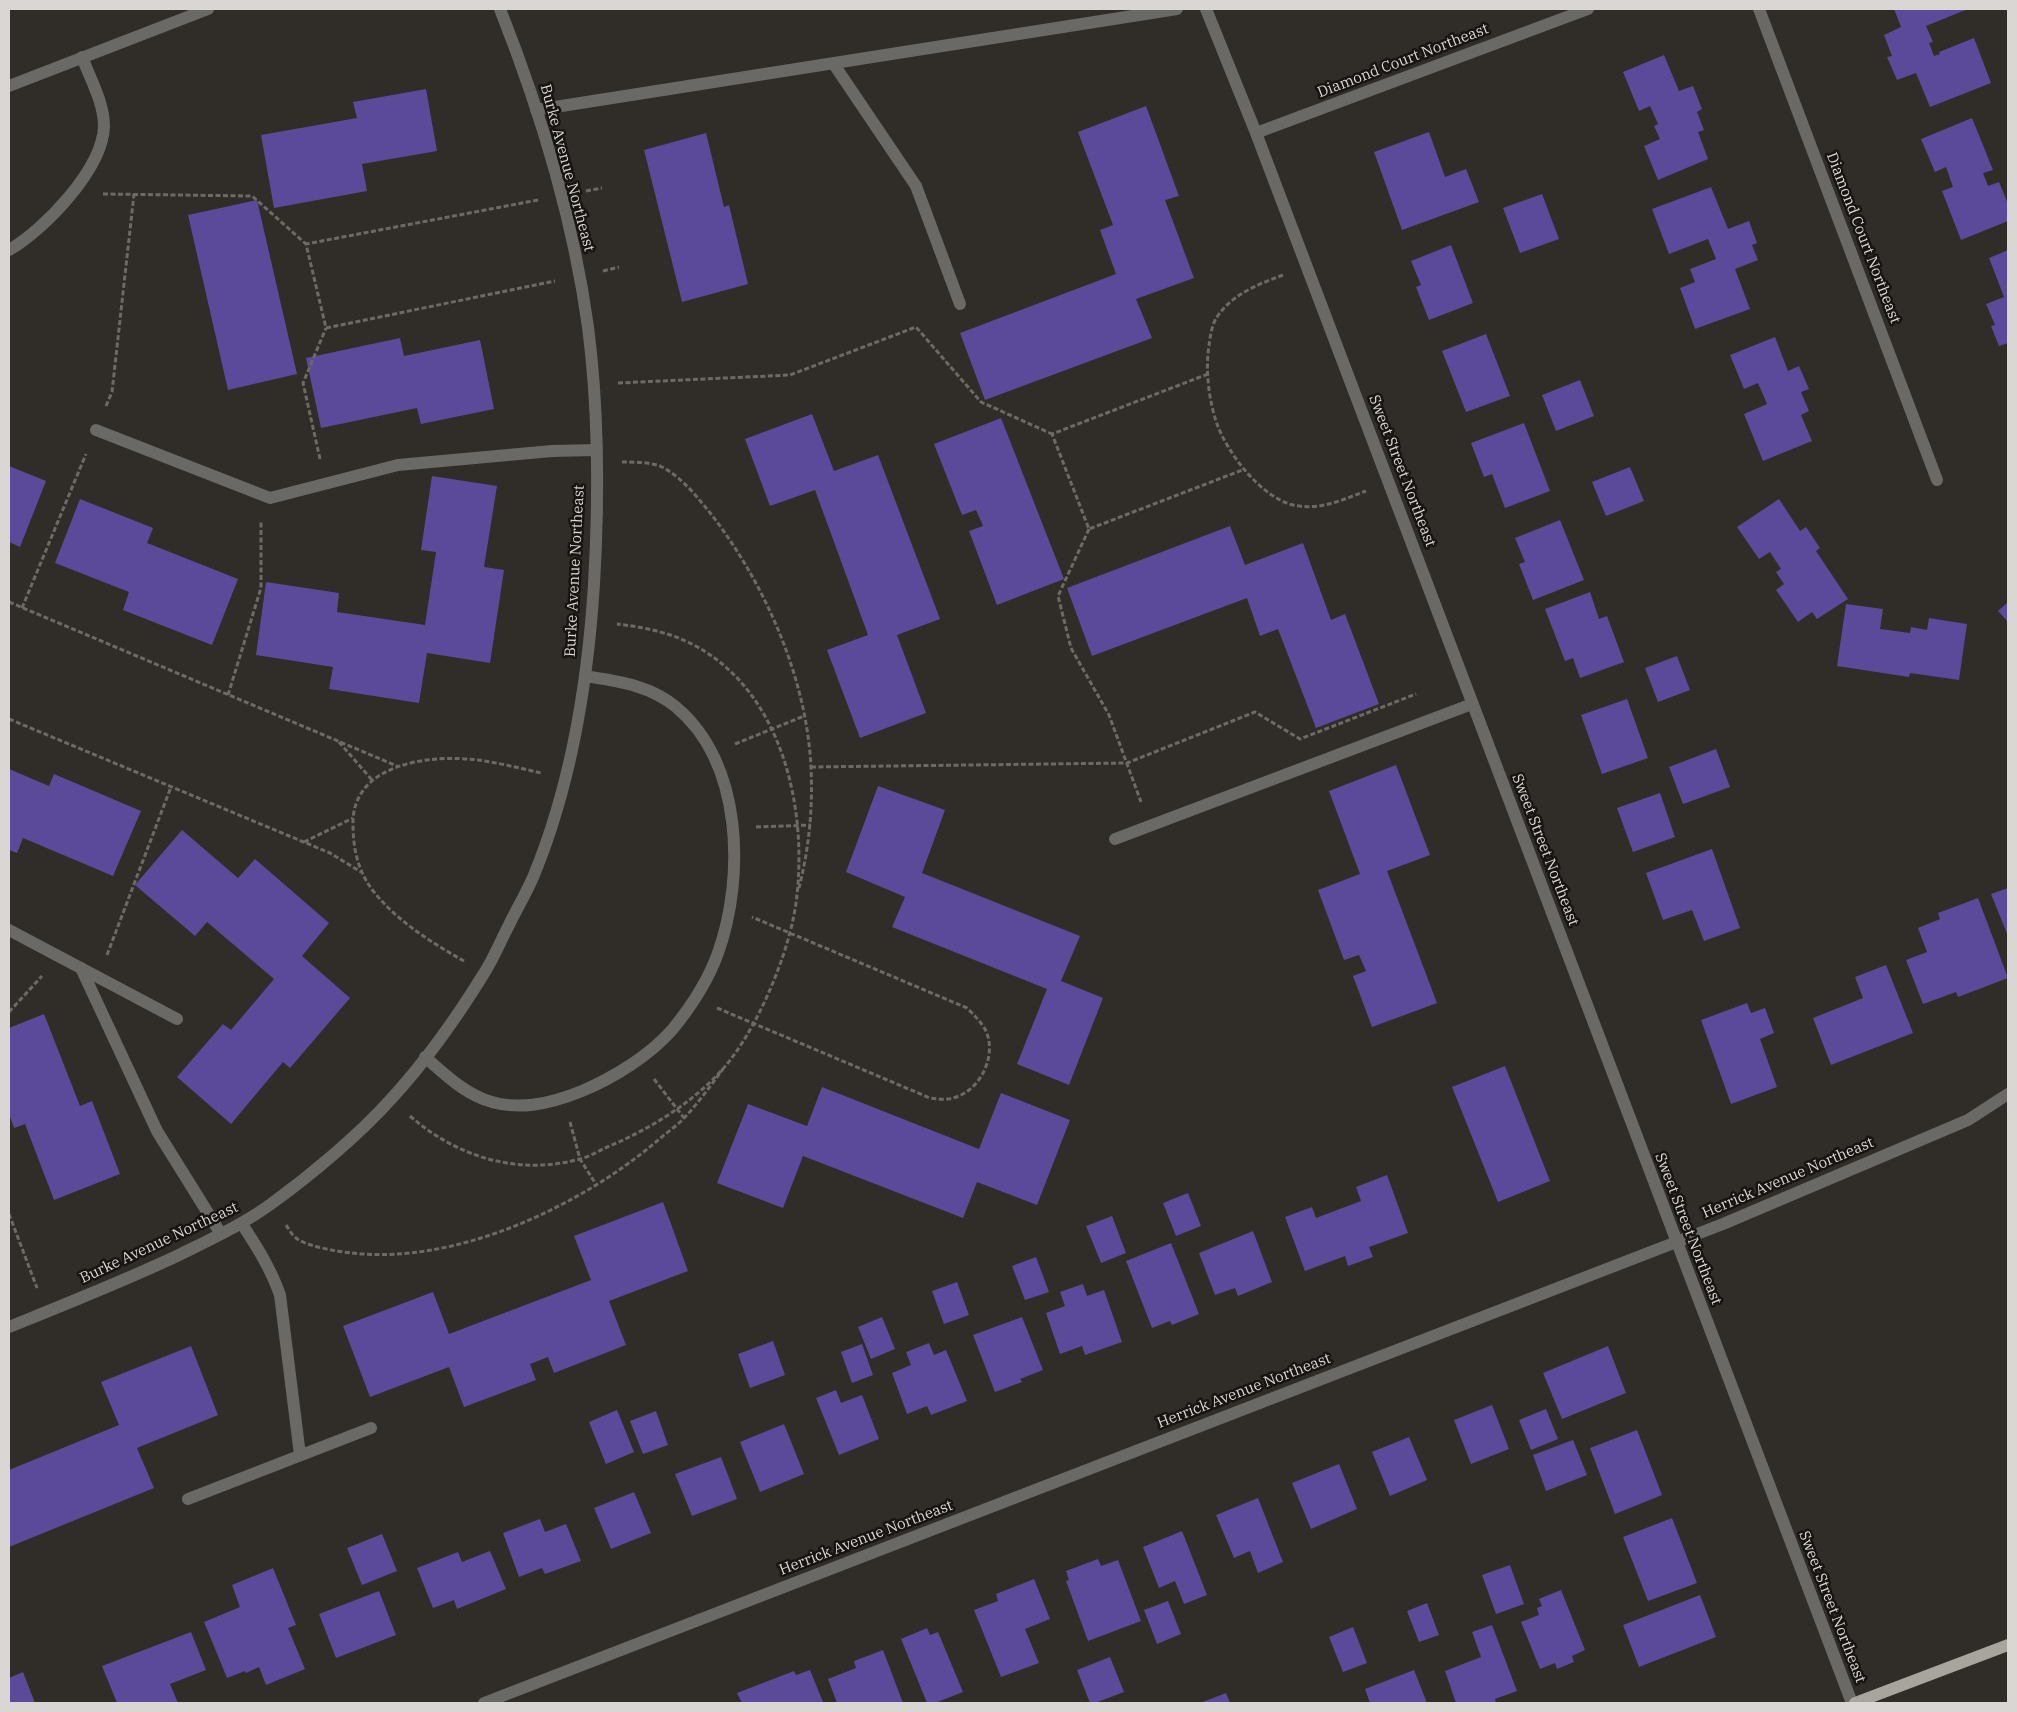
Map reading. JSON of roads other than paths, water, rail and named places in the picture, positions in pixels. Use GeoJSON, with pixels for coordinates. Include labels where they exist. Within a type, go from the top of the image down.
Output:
{"type":"FeatureCollection","features":[{"type":"Feature","properties":{"kind":"main road"},"geometry":{"type":"LineString","coordinates":[[1855,1703],[2008,1645]]}},
{"type":"Feature","properties":{"kind":"street"},"geometry":{"type":"LineString","coordinates":[[9,86],[208,9]]}},
{"type":"Feature","properties":{"kind":"street","name":"Burke Avenue Northeast"},"geometry":{"type":"LineString","coordinates":[[9,1327],[138,1274],[242,1224],[272,1204],[332,1156],[391,1100],[425,1058],[485,973],[534,875],[566,780],[585,676],[591,621],[596,534],[594,384],[588,327],[561,196],[521,62],[500,9]]}},
{"type":"Feature","properties":{"kind":"street"},"geometry":{"type":"LineString","coordinates":[[536,110],[1177,9]]}},
{"type":"Feature","properties":{"kind":"street","name":"Sweet Street Northeast"},"geometry":{"type":"LineString","coordinates":[[1206,9],[1256,133],[1852,1703]]}},
{"type":"Feature","properties":{"kind":"street","name":"Diamond Court Northeast"},"geometry":{"type":"LineString","coordinates":[[1256,133],[1588,9]]}},
{"type":"Feature","properties":{"kind":"street","name":"Diamond Court Northeast"},"geometry":{"type":"LineString","coordinates":[[1759,9],[1937,480]]}},
{"type":"Feature","properties":{"kind":"street"},"geometry":{"type":"LineString","coordinates":[[9,250],[25,240],[50,219],[70,194],[100,150],[104,126],[99,103],[82,57]]}},
{"type":"Feature","properties":{"kind":"street"},"geometry":{"type":"LineString","coordinates":[[833,63],[916,186],[960,304]]}},
{"type":"Feature","properties":{"kind":"street"},"geometry":{"type":"LineString","coordinates":[[96,430],[270,498],[398,465],[552,451],[596,456]]}},
{"type":"Feature","properties":{"kind":"street"},"geometry":{"type":"LineString","coordinates":[[425,1058],[459,1086],[483,1099],[510,1106],[537,1105],[563,1099],[603,1082],[639,1059],[670,1032],[695,999],[718,954],[730,908],[735,868],[733,829],[725,790],[712,752],[696,727],[675,706],[653,692],[628,682],[585,676]]}},
{"type":"Feature","properties":{"kind":"street"},"geometry":{"type":"LineString","coordinates":[[1115,839],[1472,704]]}},
{"type":"Feature","properties":{"kind":"street"},"geometry":{"type":"LineString","coordinates":[[9,930],[177,1019]]}},
{"type":"Feature","properties":{"kind":"street"},"geometry":{"type":"LineString","coordinates":[[81,968],[157,1131],[222,1234]]}},
{"type":"Feature","properties":{"kind":"street","name":"Herrick Avenue Northeast"},"geometry":{"type":"LineString","coordinates":[[484,1703],[1723,1224],[1968,1120],[2008,1094]]}},
{"type":"Feature","properties":{"kind":"street"},"geometry":{"type":"LineString","coordinates":[[242,1224],[265,1258],[274,1276],[280,1296],[300,1455]]}},
{"type":"Feature","properties":{"kind":"street"},"geometry":{"type":"LineString","coordinates":[[188,1499],[371,1428]]}}]}
